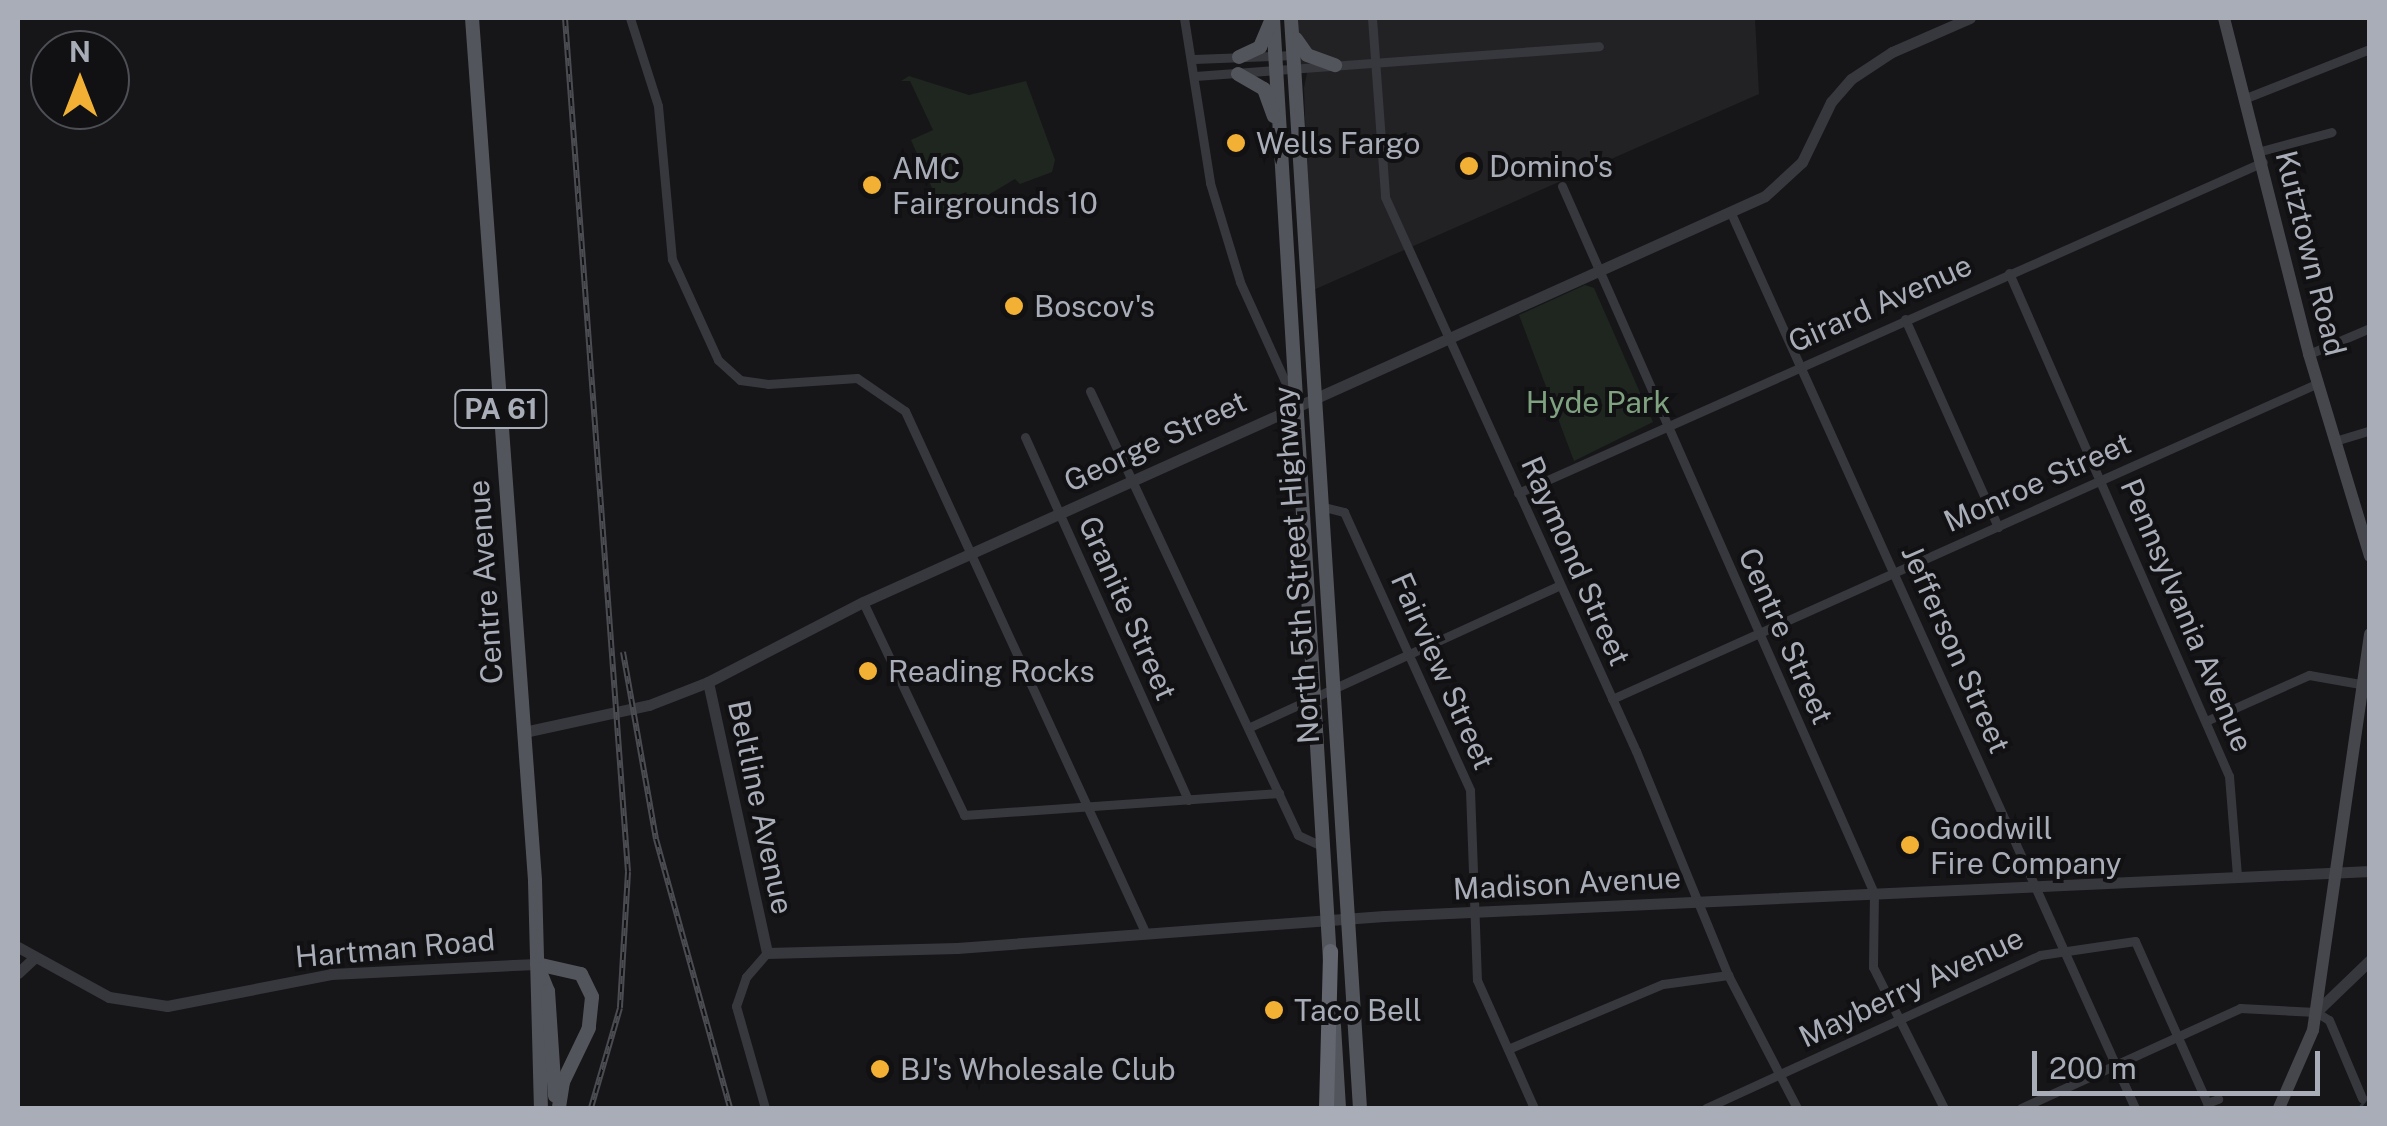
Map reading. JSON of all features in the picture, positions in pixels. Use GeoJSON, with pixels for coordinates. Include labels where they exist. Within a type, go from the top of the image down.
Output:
{"type":"FeatureCollection","features":[{"type":"Feature","properties":{"kind":"highway"},"geometry":{"type":"LineString","coordinates":[[1326,1108],[1330,951]]}},
{"type":"Feature","properties":{"kind":"main road","name":"Centre Avenue"},"geometry":{"type":"LineString","coordinates":[[472,18],[524,732],[541,1108]]}},
{"type":"Feature","properties":{"kind":"main road","name":"North 5th Street Highway"},"geometry":{"type":"LineString","coordinates":[[1272,18],[1324,847],[1360,1108]]}},
{"type":"Feature","properties":{"kind":"main road"},"geometry":{"type":"LineString","coordinates":[[1239,57],[1260,47],[1272,18]]}},
{"type":"Feature","properties":{"kind":"main road","name":"Kutztown Road"},"geometry":{"type":"LineString","coordinates":[[2224,18],[2309,354],[2370,556]]}},
{"type":"Feature","properties":{"kind":"main road","name":"North 5th Street Highway"},"geometry":{"type":"LineString","coordinates":[[1292,25],[1332,688],[1336,922],[1330,951],[1339,1108]]}},
{"type":"Feature","properties":{"kind":"main road"},"geometry":{"type":"LineString","coordinates":[[1292,25],[1307,55],[1334,64]]}},
{"type":"Feature","properties":{"kind":"main road"},"geometry":{"type":"LineString","coordinates":[[1296,106],[1302,80],[1318,68]]}},
{"type":"Feature","properties":{"kind":"main road"},"geometry":{"type":"LineString","coordinates":[[1238,74],[1264,89],[1278,125]]}},
{"type":"Feature","properties":{"kind":"main road"},"geometry":{"type":"LineString","coordinates":[[2280,1108],[2316,1012],[2331,873],[2370,634]]}},
{"type":"Feature","properties":{"kind":"main road","name":"Centre Avenue"},"geometry":{"type":"LineString","coordinates":[[537,964],[548,991],[557,1108]]}},
{"type":"Feature","properties":{"kind":"main road"},"geometry":{"type":"LineString","coordinates":[[537,964],[580,974],[592,997],[592,1020],[563,1082],[557,1108]]}},
{"type":"Feature","properties":{"kind":"street"},"geometry":{"type":"LineString","coordinates":[[630,18],[658,106],[672,259],[718,360],[740,380],[757,383],[858,378],[890,396],[911,421],[1146,934]]}},
{"type":"Feature","properties":{"kind":"street"},"geometry":{"type":"LineString","coordinates":[[1184,18],[1194,59],[1204,156],[1240,282],[1295,404]]}},
{"type":"Feature","properties":{"kind":"street","name":"Raymond Street"},"geometry":{"type":"LineString","coordinates":[[1372,18],[1382,186],[1446,338],[1612,699],[1728,975],[1797,1108]]}},
{"type":"Feature","properties":{"kind":"street","name":"George Street"},"geometry":{"type":"LineString","coordinates":[[524,732],[649,705],[708,682],[863,602],[1312,396],[1730,211],[1794,173],[1831,102],[1851,80],[1892,52],[1970,18]]}},
{"type":"Feature","properties":{"kind":"street"},"geometry":{"type":"LineString","coordinates":[[1195,76],[1294,72],[1334,64],[1599,46]]}},
{"type":"Feature","properties":{"kind":"street"},"geometry":{"type":"LineString","coordinates":[[2246,98],[2370,49]]}},
{"type":"Feature","properties":{"kind":"street"},"geometry":{"type":"LineString","coordinates":[[1194,59],[1294,55]]}},
{"type":"Feature","properties":{"kind":"street","name":"Girard Avenue"},"geometry":{"type":"LineString","coordinates":[[1518,493],[2262,157],[2332,132]]}},
{"type":"Feature","properties":{"kind":"street","name":"Centre Street"},"geometry":{"type":"LineString","coordinates":[[1562,186],[1874,893],[1873,968],[1944,1108]]}},
{"type":"Feature","properties":{"kind":"street","name":"Jefferson Street"},"geometry":{"type":"LineString","coordinates":[[1730,211],[2135,1108]]}},
{"type":"Feature","properties":{"kind":"street","name":"Pennsylvania Avenue"},"geometry":{"type":"LineString","coordinates":[[2009,273],[2229,776],[2237,876]]}},
{"type":"Feature","properties":{"kind":"street"},"geometry":{"type":"LineString","coordinates":[[1906,319],[1998,528]]}},
{"type":"Feature","properties":{"kind":"street"},"geometry":{"type":"LineString","coordinates":[[2309,354],[2370,328]]}},
{"type":"Feature","properties":{"kind":"street","name":"Monroe Street"},"geometry":{"type":"LineString","coordinates":[[1612,699],[2318,382]]}},
{"type":"Feature","properties":{"kind":"street"},"geometry":{"type":"LineString","coordinates":[[1090,391],[1301,840],[1324,847]]}},
{"type":"Feature","properties":{"kind":"street"},"geometry":{"type":"LineString","coordinates":[[2335,442],[2370,430]]}},
{"type":"Feature","properties":{"kind":"street","name":"Granite Street"},"geometry":{"type":"LineString","coordinates":[[1025,437],[1188,800]]}},
{"type":"Feature","properties":{"kind":"street","name":"Fairview Street"},"geometry":{"type":"LineString","coordinates":[[1320,506],[1344,512],[1472,796],[1477,980],[1534,1108]]}},
{"type":"Feature","properties":{"kind":"street"},"geometry":{"type":"LineString","coordinates":[[1250,727],[1560,585]]}},
{"type":"Feature","properties":{"kind":"street"},"geometry":{"type":"LineString","coordinates":[[863,602],[964,815],[1279,793]]}},
{"type":"Feature","properties":{"kind":"street"},"geometry":{"type":"LineString","coordinates":[[2206,721],[2309,675],[2360,684]]}},
{"type":"Feature","properties":{"kind":"street","name":"Beltline Avenue"},"geometry":{"type":"LineString","coordinates":[[708,682],[767,953],[746,977],[736,1006],[765,1108]]}},
{"type":"Feature","properties":{"kind":"street","name":"Madison Avenue"},"geometry":{"type":"LineString","coordinates":[[767,953],[1697,902],[2370,871]]}},
{"type":"Feature","properties":{"kind":"street","name":"Mayberry Avenue"},"geometry":{"type":"LineString","coordinates":[[1706,1108],[2040,955],[2135,940],[2207,1103],[2218,1099]]}},
{"type":"Feature","properties":{"kind":"street","name":"Hartman Road"},"geometry":{"type":"LineString","coordinates":[[18,947],[82,986],[166,1006],[331,974],[537,964]]}},
{"type":"Feature","properties":{"kind":"street"},"geometry":{"type":"LineString","coordinates":[[18,973],[35,957]]}},
{"type":"Feature","properties":{"kind":"street"},"geometry":{"type":"LineString","coordinates":[[2316,1012],[2370,960]]}},
{"type":"Feature","properties":{"kind":"street"},"geometry":{"type":"LineString","coordinates":[[1508,1049],[1663,984],[1728,975]]}},
{"type":"Feature","properties":{"kind":"street"},"geometry":{"type":"LineString","coordinates":[[2021,1108],[2240,1008],[2316,1012],[2329,1020],[2362,1098]]}},
{"type":"Feature","properties":{"kind":"shaded area"},"geometry":{"type":"Polygon","coordinates":[[[1299,18],[1755,18],[1759,94],[1311,291],[1304,88],[1308,68],[1296,68],[1299,18]]]}},
{"type":"Feature","properties":{"kind":"green space"},"geometry":{"type":"Polygon","coordinates":[[[909,76],[969,95],[1026,81],[1055,160],[1052,172],[1020,184],[1015,179],[946,220],[911,140],[933,130],[910,81],[901,81],[909,76]]]}},
{"type":"Feature","properties":{"kind":"green space","name":"Hyde Park"},"geometry":{"type":"Polygon","coordinates":[[[1585,285],[1594,288],[1653,422],[1574,461],[1519,315],[1585,285]]]}},
{"type":"Feature","properties":{"kind":"waterway"},"geometry":{"type":"LineString","coordinates":[[2359,1108],[2370,1093]]}},
{"type":"Feature","properties":{"kind":"railway"},"geometry":{"type":"LineString","coordinates":[[565,18],[628,872],[620,1008],[591,1108]]}},
{"type":"Feature","properties":{"kind":"railway"},"geometry":{"type":"LineString","coordinates":[[623,652],[656,839],[730,1108]]}},
{"type":"Feature","properties":{"kind":"place","name":"Wells Fargo"},"geometry":{"type":"Point","coordinates":[1236,143]}},
{"type":"Feature","properties":{"kind":"place","name":"Domino's"},"geometry":{"type":"Point","coordinates":[1469,166]}},
{"type":"Feature","properties":{"kind":"place","name":"AMC Fairgrounds 10"},"geometry":{"type":"Point","coordinates":[872,185]}},
{"type":"Feature","properties":{"kind":"place","name":"Boscov's"},"geometry":{"type":"Point","coordinates":[1014,306]}},
{"type":"Feature","properties":{"kind":"place","name":"Reading Rocks"},"geometry":{"type":"Point","coordinates":[868,671]}},
{"type":"Feature","properties":{"kind":"place","name":"Goodwill Fire Company"},"geometry":{"type":"Point","coordinates":[1910,845]}},
{"type":"Feature","properties":{"kind":"place","name":"Taco Bell"},"geometry":{"type":"Point","coordinates":[1274,1010]}},
{"type":"Feature","properties":{"kind":"place","name":"BJ's Wholesale Club"},"geometry":{"type":"Point","coordinates":[880,1069]}}]}
